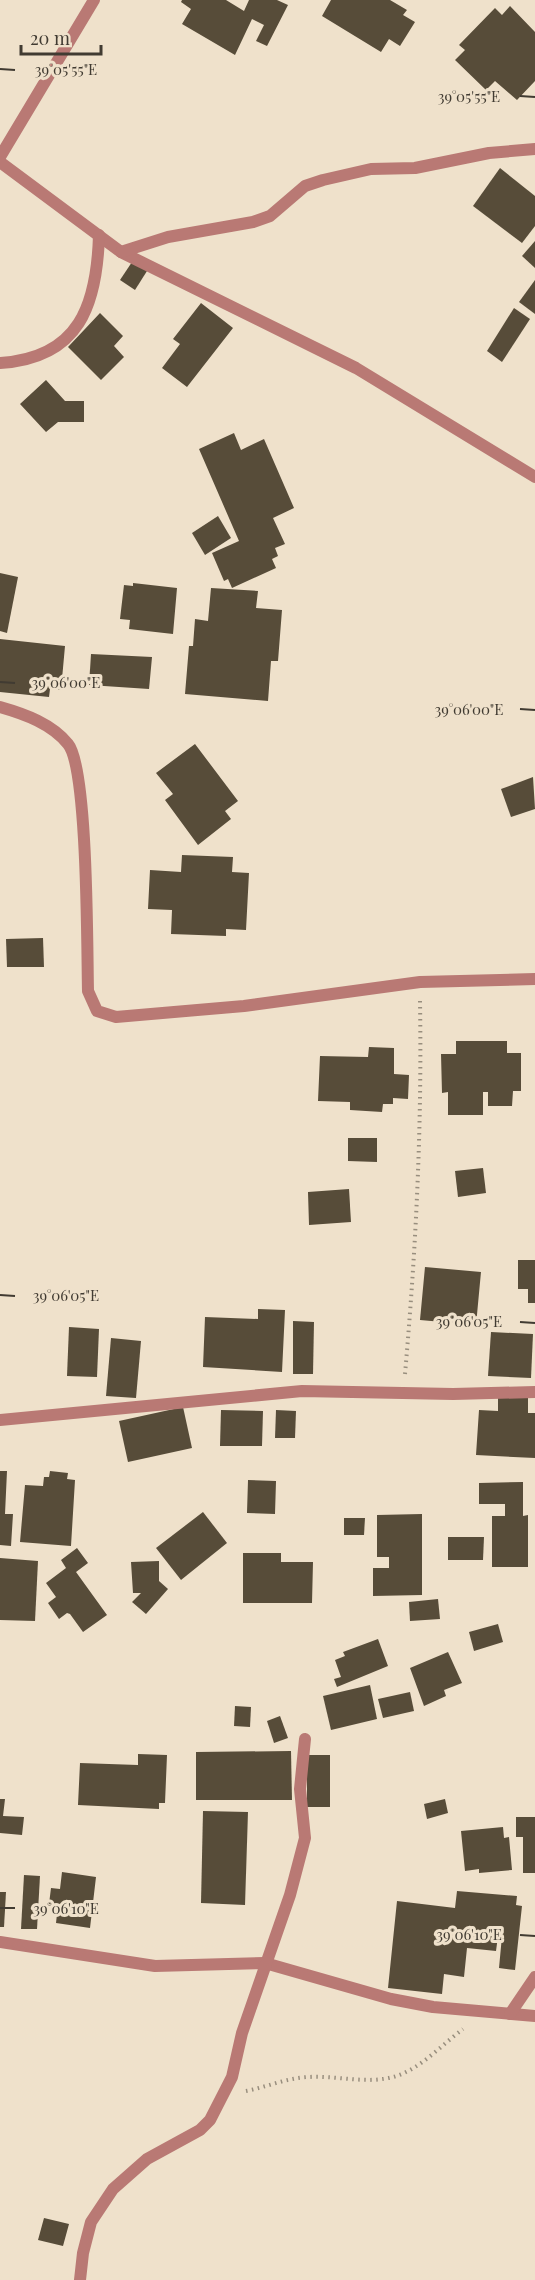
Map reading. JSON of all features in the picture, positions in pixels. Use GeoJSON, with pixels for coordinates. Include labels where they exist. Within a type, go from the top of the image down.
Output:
{"type":"FeatureCollection","features":[{"type":"Feature","properties":{"kind":"street"},"geometry":{"type":"LineString","coordinates":[[0,157],[93,0]]}},
{"type":"Feature","properties":{"kind":"street"},"geometry":{"type":"LineString","coordinates":[[121,252],[168,237],[253,222],[270,216],[306,186],[323,180],[371,169],[415,168],[489,153],[535,149]]}},
{"type":"Feature","properties":{"kind":"street"},"geometry":{"type":"LineString","coordinates":[[0,162],[121,252],[356,368],[535,477]]}},
{"type":"Feature","properties":{"kind":"street"},"geometry":{"type":"LineString","coordinates":[[0,363],[34,357],[58,344],[80,324],[90,305],[98,275],[99,235]]}},
{"type":"Feature","properties":{"kind":"street"},"geometry":{"type":"LineString","coordinates":[[0,707],[49,725],[70,745],[77,768],[82,816],[88,991],[97,1011],[116,1017],[244,1006],[420,982],[535,979]]}},
{"type":"Feature","properties":{"kind":"street"},"geometry":{"type":"LineString","coordinates":[[0,1420],[302,1391],[453,1394],[535,1392]]}},
{"type":"Feature","properties":{"kind":"street"},"geometry":{"type":"LineString","coordinates":[[80,2280],[91,2222],[113,2189],[147,2159],[200,2130],[210,2120],[225,2094],[232,2077],[242,2032],[290,1895],[305,1838],[300,1789],[305,1739]]}},
{"type":"Feature","properties":{"kind":"street"},"geometry":{"type":"LineString","coordinates":[[0,1942],[155,1966],[265,1963],[391,1999],[486,2013],[535,2016]]}},
{"type":"Feature","properties":{"kind":"street"},"geometry":{"type":"LineString","coordinates":[[510,2014],[535,1977]]}},
{"type":"Feature","properties":{"kind":"path"},"geometry":{"type":"LineString","coordinates":[[403,1392],[418,1210],[421,1084],[420,982]]}},
{"type":"Feature","properties":{"kind":"path"},"geometry":{"type":"LineString","coordinates":[[225,2094],[308,2077],[384,2079],[403,2074],[486,2013]]}},
{"type":"Feature","properties":{"kind":"building"},"geometry":{"type":"Polygon","coordinates":[[[182,0],[226,0],[244,11],[249,0],[277,0],[288,5],[267,46],[256,41],[264,25],[252,19],[235,55],[182,24],[191,9],[181,2],[182,0]]]}},
{"type":"Feature","properties":{"kind":"building"},"geometry":{"type":"Polygon","coordinates":[[[331,0],[390,0],[407,10],[403,15],[415,22],[400,46],[389,39],[381,52],[322,16],[331,0]]]}},
{"type":"Feature","properties":{"kind":"building"},"geometry":{"type":"Polygon","coordinates":[[[510,6],[535,32],[535,81],[517,100],[495,81],[486,90],[455,60],[465,50],[459,45],[495,8],[502,15],[510,6]]]}},
{"type":"Feature","properties":{"kind":"building"},"geometry":{"type":"Polygon","coordinates":[[[500,168],[535,196],[535,226],[522,243],[473,206],[500,168]]]}},
{"type":"Feature","properties":{"kind":"building"},"geometry":{"type":"Polygon","coordinates":[[[535,241],[535,268],[522,256],[535,241]]]}},
{"type":"Feature","properties":{"kind":"building"},"geometry":{"type":"Polygon","coordinates":[[[132,262],[147,271],[135,290],[120,280],[132,262]]]}},
{"type":"Feature","properties":{"kind":"building"},"geometry":{"type":"Polygon","coordinates":[[[535,280],[535,314],[519,302],[535,280]]]}},
{"type":"Feature","properties":{"kind":"building"},"geometry":{"type":"Polygon","coordinates":[[[201,303],[233,328],[187,387],[162,368],[180,344],[173,339],[201,303]]]}},
{"type":"Feature","properties":{"kind":"building"},"geometry":{"type":"Polygon","coordinates":[[[514,308],[530,319],[502,362],[487,351],[514,308]]]}},
{"type":"Feature","properties":{"kind":"building"},"geometry":{"type":"Polygon","coordinates":[[[100,313],[123,336],[114,346],[124,357],[101,380],[68,347],[100,313]]]}},
{"type":"Feature","properties":{"kind":"building"},"geometry":{"type":"Polygon","coordinates":[[[46,380],[65,401],[84,401],[84,422],[58,422],[46,432],[20,404],[46,380]]]}},
{"type":"Feature","properties":{"kind":"building"},"geometry":{"type":"Polygon","coordinates":[[[234,433],[241,450],[264,439],[294,508],[273,518],[285,544],[275,548],[278,556],[272,559],[276,568],[232,588],[228,579],[224,581],[212,553],[239,541],[199,449],[234,433]]]}},
{"type":"Feature","properties":{"kind":"building"},"geometry":{"type":"Polygon","coordinates":[[[218,516],[231,538],[205,555],[192,533],[218,516]]]}},
{"type":"Feature","properties":{"kind":"building"},"geometry":{"type":"Polygon","coordinates":[[[0,573],[18,577],[7,633],[0,631],[0,573]]]}},
{"type":"Feature","properties":{"kind":"building"},"geometry":{"type":"Polygon","coordinates":[[[133,583],[177,588],[173,634],[129,629],[130,620],[120,619],[124,585],[133,586],[133,583]]]}},
{"type":"Feature","properties":{"kind":"building"},"geometry":{"type":"Polygon","coordinates":[[[211,588],[258,591],[256,608],[282,610],[278,661],[271,661],[268,701],[185,694],[189,646],[193,646],[195,619],[208,621],[211,588]]]}},
{"type":"Feature","properties":{"kind":"building"},"geometry":{"type":"Polygon","coordinates":[[[0,639],[65,646],[61,690],[50,689],[49,697],[0,692],[0,639]]]}},
{"type":"Feature","properties":{"kind":"building"},"geometry":{"type":"Polygon","coordinates":[[[91,654],[152,657],[149,689],[89,685],[91,654]]]}},
{"type":"Feature","properties":{"kind":"building"},"geometry":{"type":"Polygon","coordinates":[[[195,744],[238,801],[225,811],[231,819],[198,845],[165,800],[173,794],[156,773],[195,744]]]}},
{"type":"Feature","properties":{"kind":"building"},"geometry":{"type":"Polygon","coordinates":[[[533,777],[535,809],[511,817],[501,789],[533,777]]]}},
{"type":"Feature","properties":{"kind":"building"},"geometry":{"type":"Polygon","coordinates":[[[182,855],[233,857],[232,872],[249,873],[246,930],[226,929],[226,936],[171,934],[172,910],[148,909],[150,870],[181,872],[182,855]]]}},
{"type":"Feature","properties":{"kind":"building"},"geometry":{"type":"Polygon","coordinates":[[[43,938],[44,967],[7,967],[6,939],[43,938]]]}},
{"type":"Feature","properties":{"kind":"building"},"geometry":{"type":"Polygon","coordinates":[[[456,1041],[507,1041],[507,1053],[521,1053],[521,1091],[513,1091],[512,1106],[488,1106],[488,1092],[483,1092],[483,1115],[448,1115],[448,1092],[442,1093],[441,1054],[456,1054],[456,1041]]]}},
{"type":"Feature","properties":{"kind":"building"},"geometry":{"type":"Polygon","coordinates":[[[369,1047],[394,1048],[394,1074],[409,1075],[408,1099],[393,1098],[393,1104],[383,1104],[382,1112],[350,1110],[350,1102],[318,1101],[320,1056],[368,1057],[369,1047]]]}},
{"type":"Feature","properties":{"kind":"building"},"geometry":{"type":"Polygon","coordinates":[[[348,1138],[377,1138],[377,1162],[348,1161],[348,1138]]]}},
{"type":"Feature","properties":{"kind":"building"},"geometry":{"type":"Polygon","coordinates":[[[483,1168],[486,1193],[458,1197],[455,1171],[483,1168]]]}},
{"type":"Feature","properties":{"kind":"building"},"geometry":{"type":"Polygon","coordinates":[[[349,1189],[351,1222],[309,1225],[308,1192],[349,1189]]]}},
{"type":"Feature","properties":{"kind":"building"},"geometry":{"type":"Polygon","coordinates":[[[518,1260],[535,1260],[535,1303],[528,1303],[528,1289],[518,1289],[518,1260]]]}},
{"type":"Feature","properties":{"kind":"building"},"geometry":{"type":"Polygon","coordinates":[[[425,1267],[481,1272],[476,1325],[420,1320],[425,1267]]]}},
{"type":"Feature","properties":{"kind":"building"},"geometry":{"type":"Polygon","coordinates":[[[258,1309],[285,1310],[282,1372],[203,1367],[205,1317],[258,1319],[258,1309]]]}},
{"type":"Feature","properties":{"kind":"building"},"geometry":{"type":"Polygon","coordinates":[[[293,1321],[314,1322],[313,1374],[293,1374],[293,1321]]]}},
{"type":"Feature","properties":{"kind":"building"},"geometry":{"type":"Polygon","coordinates":[[[69,1327],[99,1329],[97,1377],[67,1376],[69,1327]]]}},
{"type":"Feature","properties":{"kind":"building"},"geometry":{"type":"Polygon","coordinates":[[[491,1332],[533,1334],[531,1378],[488,1376],[491,1332]]]}},
{"type":"Feature","properties":{"kind":"building"},"geometry":{"type":"Polygon","coordinates":[[[111,1338],[141,1341],[136,1398],[106,1396],[111,1338]]]}},
{"type":"Feature","properties":{"kind":"building"},"geometry":{"type":"Polygon","coordinates":[[[498,1396],[528,1398],[528,1413],[535,1413],[535,1458],[476,1455],[479,1410],[498,1411],[498,1396]]]}},
{"type":"Feature","properties":{"kind":"building"},"geometry":{"type":"Polygon","coordinates":[[[183,1407],[192,1448],[128,1462],[119,1421],[183,1407]]]}},
{"type":"Feature","properties":{"kind":"building"},"geometry":{"type":"Polygon","coordinates":[[[221,1410],[263,1411],[262,1446],[220,1446],[221,1410]]]}},
{"type":"Feature","properties":{"kind":"building"},"geometry":{"type":"Polygon","coordinates":[[[276,1410],[296,1411],[295,1438],[275,1438],[276,1410]]]}},
{"type":"Feature","properties":{"kind":"building"},"geometry":{"type":"Polygon","coordinates":[[[0,1471],[7,1471],[5,1514],[13,1514],[11,1546],[0,1545],[0,1471]]]}},
{"type":"Feature","properties":{"kind":"building"},"geometry":{"type":"Polygon","coordinates":[[[50,1471],[68,1473],[67,1479],[75,1480],[71,1546],[20,1542],[25,1485],[43,1486],[44,1477],[49,1477],[50,1471]]]}},
{"type":"Feature","properties":{"kind":"building"},"geometry":{"type":"Polygon","coordinates":[[[248,1480],[276,1481],[275,1514],[247,1513],[248,1480]]]}},
{"type":"Feature","properties":{"kind":"building"},"geometry":{"type":"Polygon","coordinates":[[[523,1482],[523,1516],[528,1515],[528,1567],[492,1567],[492,1516],[505,1516],[505,1504],[479,1504],[479,1483],[523,1482]]]}},
{"type":"Feature","properties":{"kind":"building"},"geometry":{"type":"Polygon","coordinates":[[[203,1512],[227,1543],[181,1580],[156,1548],[203,1512]]]}},
{"type":"Feature","properties":{"kind":"building"},"geometry":{"type":"Polygon","coordinates":[[[422,1514],[422,1595],[373,1596],[373,1568],[389,1568],[389,1557],[377,1557],[377,1515],[422,1514]]]}},
{"type":"Feature","properties":{"kind":"building"},"geometry":{"type":"Polygon","coordinates":[[[344,1518],[365,1518],[364,1535],[344,1535],[344,1518]]]}},
{"type":"Feature","properties":{"kind":"building"},"geometry":{"type":"Polygon","coordinates":[[[448,1537],[484,1537],[483,1560],[448,1560],[448,1537]]]}},
{"type":"Feature","properties":{"kind":"building"},"geometry":{"type":"Polygon","coordinates":[[[77,1548],[88,1563],[76,1572],[107,1615],[83,1632],[70,1614],[67,1613],[59,1619],[48,1603],[56,1597],[46,1583],[66,1568],[61,1560],[77,1548]]]}},
{"type":"Feature","properties":{"kind":"building"},"geometry":{"type":"Polygon","coordinates":[[[243,1553],[281,1553],[281,1562],[313,1562],[312,1603],[243,1603],[243,1553]]]}},
{"type":"Feature","properties":{"kind":"building"},"geometry":{"type":"Polygon","coordinates":[[[0,1558],[38,1561],[35,1621],[0,1620],[0,1558]]]}},
{"type":"Feature","properties":{"kind":"building"},"geometry":{"type":"Polygon","coordinates":[[[159,1561],[159,1581],[168,1589],[146,1614],[132,1602],[141,1593],[133,1593],[131,1562],[159,1561]]]}},
{"type":"Feature","properties":{"kind":"building"},"geometry":{"type":"Polygon","coordinates":[[[438,1599],[440,1619],[410,1621],[409,1602],[438,1599]]]}},
{"type":"Feature","properties":{"kind":"building"},"geometry":{"type":"Polygon","coordinates":[[[498,1624],[503,1642],[474,1651],[469,1632],[498,1624]]]}},
{"type":"Feature","properties":{"kind":"building"},"geometry":{"type":"Polygon","coordinates":[[[378,1639],[388,1666],[337,1687],[334,1679],[341,1677],[335,1660],[345,1656],[343,1652],[378,1639]]]}},
{"type":"Feature","properties":{"kind":"building"},"geometry":{"type":"Polygon","coordinates":[[[448,1652],[462,1683],[444,1690],[446,1696],[424,1706],[410,1668],[448,1652]]]}},
{"type":"Feature","properties":{"kind":"building"},"geometry":{"type":"Polygon","coordinates":[[[370,1685],[377,1719],[331,1730],[323,1696],[370,1685]]]}},
{"type":"Feature","properties":{"kind":"building"},"geometry":{"type":"Polygon","coordinates":[[[410,1692],[414,1711],[383,1718],[378,1699],[410,1692]]]}},
{"type":"Feature","properties":{"kind":"building"},"geometry":{"type":"Polygon","coordinates":[[[235,1706],[251,1707],[250,1727],[234,1726],[235,1706]]]}},
{"type":"Feature","properties":{"kind":"building"},"geometry":{"type":"Polygon","coordinates":[[[280,1716],[288,1738],[274,1743],[267,1721],[280,1716]]]}},
{"type":"Feature","properties":{"kind":"building"},"geometry":{"type":"Polygon","coordinates":[[[291,1751],[292,1800],[196,1800],[196,1752],[291,1751]]]}},
{"type":"Feature","properties":{"kind":"building"},"geometry":{"type":"Polygon","coordinates":[[[138,1754],[167,1755],[165,1803],[159,1803],[159,1809],[78,1805],[80,1763],[138,1765],[138,1754]]]}},
{"type":"Feature","properties":{"kind":"building"},"geometry":{"type":"Polygon","coordinates":[[[307,1755],[330,1755],[330,1807],[307,1807],[307,1755]]]}},
{"type":"Feature","properties":{"kind":"building"},"geometry":{"type":"Polygon","coordinates":[[[0,1799],[5,1799],[3,1816],[24,1817],[22,1835],[0,1833],[0,1799]]]}},
{"type":"Feature","properties":{"kind":"building"},"geometry":{"type":"Polygon","coordinates":[[[445,1799],[448,1813],[427,1819],[424,1804],[445,1799]]]}},
{"type":"Feature","properties":{"kind":"building"},"geometry":{"type":"Polygon","coordinates":[[[203,1811],[248,1812],[245,1905],[201,1903],[203,1811]]]}},
{"type":"Feature","properties":{"kind":"building"},"geometry":{"type":"Polygon","coordinates":[[[516,1817],[535,1817],[535,1873],[523,1873],[523,1837],[516,1837],[516,1817]]]}},
{"type":"Feature","properties":{"kind":"building"},"geometry":{"type":"Polygon","coordinates":[[[503,1827],[504,1838],[509,1837],[512,1870],[479,1873],[479,1869],[465,1871],[461,1831],[503,1827]]]}},
{"type":"Feature","properties":{"kind":"building"},"geometry":{"type":"Polygon","coordinates":[[[62,1872],[96,1877],[90,1928],[56,1923],[58,1905],[49,1904],[51,1888],[60,1889],[62,1872]]]}},
{"type":"Feature","properties":{"kind":"building"},"geometry":{"type":"Polygon","coordinates":[[[24,1875],[40,1876],[37,1929],[21,1929],[24,1875]]]}},
{"type":"Feature","properties":{"kind":"building"},"geometry":{"type":"Polygon","coordinates":[[[457,1891],[517,1896],[516,1905],[522,1906],[515,1970],[499,1968],[502,1936],[498,1936],[496,1951],[467,1948],[464,1977],[444,1974],[442,1994],[388,1988],[397,1901],[455,1908],[457,1891]]]}},
{"type":"Feature","properties":{"kind":"building"},"geometry":{"type":"Polygon","coordinates":[[[0,1892],[6,1892],[4,1927],[0,1927],[0,1892]]]}},
{"type":"Feature","properties":{"kind":"building"},"geometry":{"type":"Polygon","coordinates":[[[44,2218],[69,2224],[63,2246],[38,2240],[44,2218]]]}}]}
